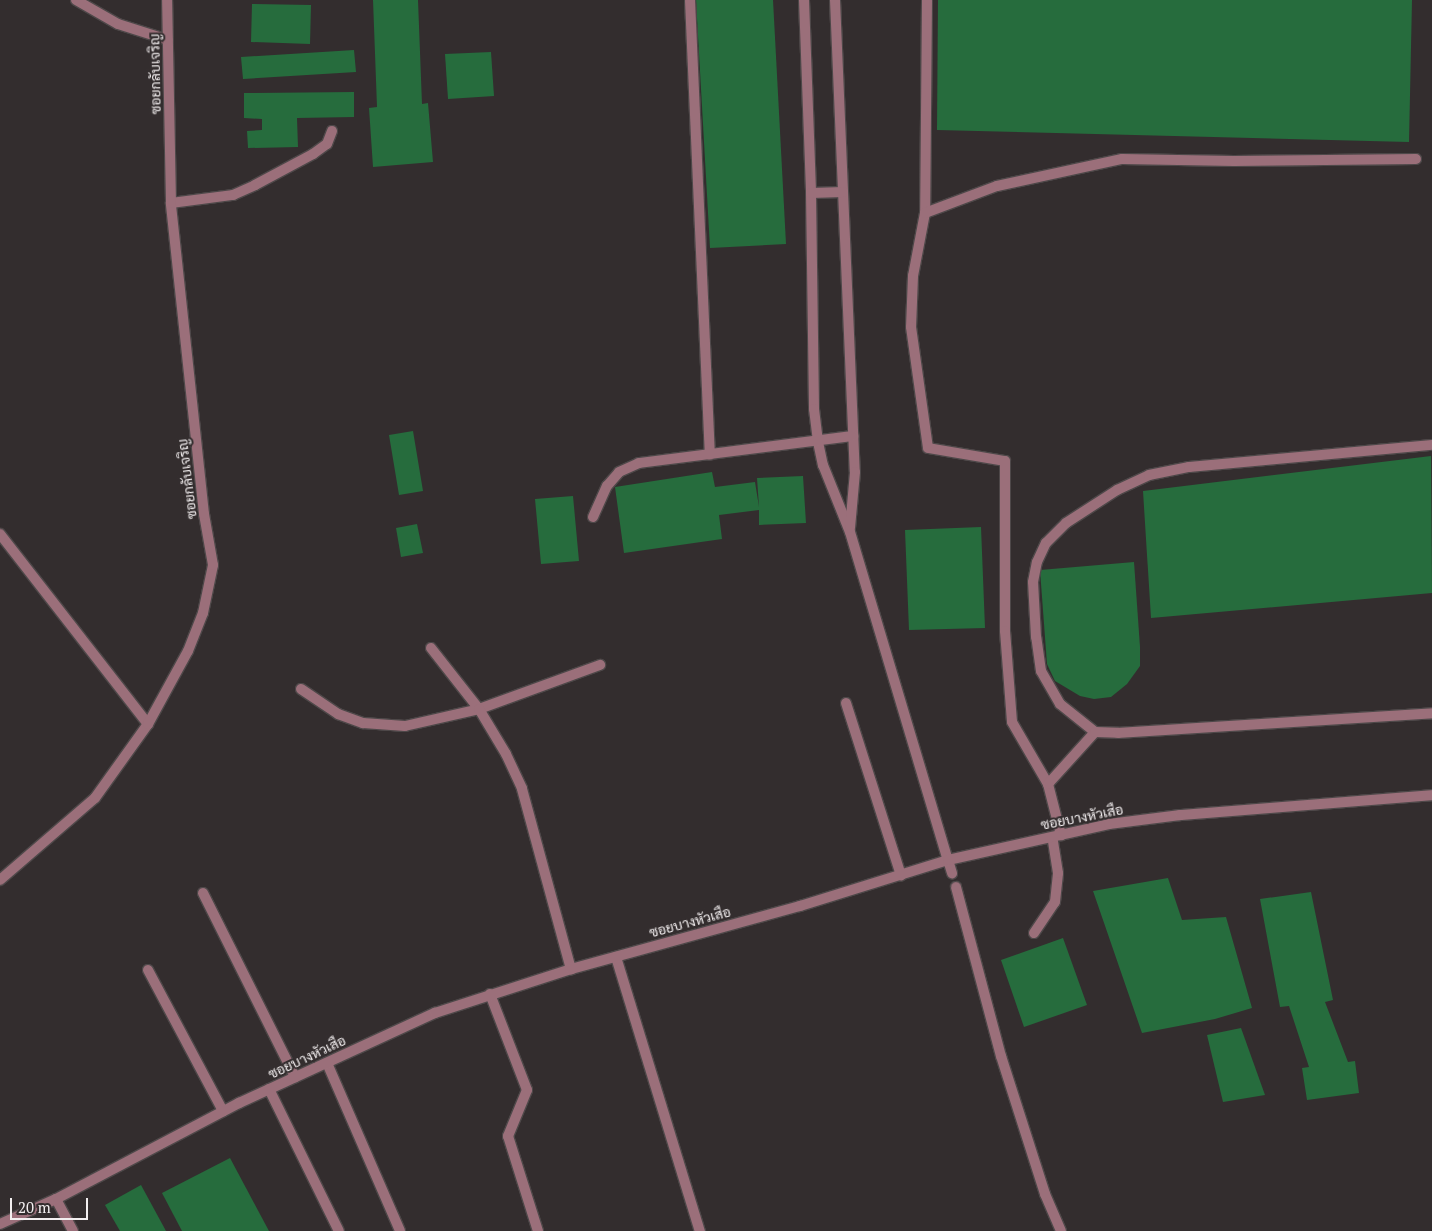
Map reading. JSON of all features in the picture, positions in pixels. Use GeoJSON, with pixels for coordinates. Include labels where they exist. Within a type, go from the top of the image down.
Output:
{"type":"FeatureCollection","features":[{"type":"Feature","properties":{"kind":"street"},"geometry":{"type":"LineString","coordinates":[[76,0],[118,24],[168,40]]}},
{"type":"Feature","properties":{"kind":"street","name":"ซอยกลับเจริญ"},"geometry":{"type":"LineString","coordinates":[[0,880],[95,798],[148,724],[188,651],[203,613],[213,565],[204,514],[170,203],[167,0]]}},
{"type":"Feature","properties":{"kind":"street"},"geometry":{"type":"LineString","coordinates":[[690,0],[710,455]]}},
{"type":"Feature","properties":{"kind":"street"},"geometry":{"type":"LineString","coordinates":[[804,0],[811,193],[814,409],[818,442],[823,464],[850,532],[952,873]]}},
{"type":"Feature","properties":{"kind":"street"},"geometry":{"type":"LineString","coordinates":[[835,0],[855,472],[850,532]]}},
{"type":"Feature","properties":{"kind":"street"},"geometry":{"type":"LineString","coordinates":[[927,0],[925,213],[913,276],[911,327],[928,448],[1005,461],[1004,631],[1012,722],[1048,784],[1057,836],[1058,873],[1055,902],[1034,933]]}},
{"type":"Feature","properties":{"kind":"street"},"geometry":{"type":"LineString","coordinates":[[170,203],[233,195],[314,154],[327,144],[332,131]]}},
{"type":"Feature","properties":{"kind":"street"},"geometry":{"type":"LineString","coordinates":[[925,213],[997,186],[1122,159],[1244,161],[1416,159]]}},
{"type":"Feature","properties":{"kind":"street"},"geometry":{"type":"LineString","coordinates":[[811,193],[843,192]]}},
{"type":"Feature","properties":{"kind":"street"},"geometry":{"type":"LineString","coordinates":[[592,517],[607,486],[619,472],[639,463],[818,442],[853,436]]}},
{"type":"Feature","properties":{"kind":"street"},"geometry":{"type":"LineString","coordinates":[[1432,445],[1189,467],[1149,475],[1117,490],[1066,523],[1046,543],[1037,562],[1033,582],[1036,637],[1042,671],[1060,704],[1095,732],[1118,733],[1432,713]]}},
{"type":"Feature","properties":{"kind":"street"},"geometry":{"type":"LineString","coordinates":[[0,534],[148,724]]}},
{"type":"Feature","properties":{"kind":"street"},"geometry":{"type":"LineString","coordinates":[[431,648],[479,709],[506,754],[522,789],[571,969]]}},
{"type":"Feature","properties":{"kind":"street"},"geometry":{"type":"LineString","coordinates":[[300,689],[338,714],[363,723],[383,726],[405,726],[479,709],[600,665]]}},
{"type":"Feature","properties":{"kind":"street"},"geometry":{"type":"LineString","coordinates":[[846,703],[901,875]]}},
{"type":"Feature","properties":{"kind":"street"},"geometry":{"type":"LineString","coordinates":[[1048,784],[1095,732]]}},
{"type":"Feature","properties":{"kind":"street","name":"ซอยบางหัวเสือ"},"geometry":{"type":"LineString","coordinates":[[0,1224],[56,1199],[223,1111],[435,1013],[571,969],[800,906],[948,860],[1109,824],[1180,814],[1432,795]]}},
{"type":"Feature","properties":{"kind":"street"},"geometry":{"type":"LineString","coordinates":[[956,887],[1001,1056],[1045,1194],[1060,1231]]}},
{"type":"Feature","properties":{"kind":"street"},"geometry":{"type":"LineString","coordinates":[[203,893],[295,1077]]}},
{"type":"Feature","properties":{"kind":"street"},"geometry":{"type":"LineString","coordinates":[[616,957],[700,1231]]}},
{"type":"Feature","properties":{"kind":"street"},"geometry":{"type":"LineString","coordinates":[[148,970],[223,1111]]}},
{"type":"Feature","properties":{"kind":"street"},"geometry":{"type":"LineString","coordinates":[[490,994],[527,1090],[508,1136],[538,1231]]}},
{"type":"Feature","properties":{"kind":"street"},"geometry":{"type":"LineString","coordinates":[[326,1063],[400,1231]]}},
{"type":"Feature","properties":{"kind":"street"},"geometry":{"type":"LineString","coordinates":[[270,1089],[339,1231]]}},
{"type":"Feature","properties":{"kind":"street"},"geometry":{"type":"LineString","coordinates":[[56,1199],[73,1231]]}},
{"type":"Feature","properties":{"kind":"building"},"geometry":{"type":"Polygon","coordinates":[[[373,0],[418,0],[422,104],[428,103],[433,162],[373,167],[369,108],[377,107],[373,0]]]}},
{"type":"Feature","properties":{"kind":"building"},"geometry":{"type":"Polygon","coordinates":[[[696,0],[773,0],[786,244],[710,248],[696,0]]]}},
{"type":"Feature","properties":{"kind":"building"},"geometry":{"type":"Polygon","coordinates":[[[938,0],[1412,0],[1409,142],[937,130],[938,0]]]}},
{"type":"Feature","properties":{"kind":"building"},"geometry":{"type":"Polygon","coordinates":[[[252,4],[311,5],[310,44],[251,42],[252,4]]]}},
{"type":"Feature","properties":{"kind":"building"},"geometry":{"type":"Polygon","coordinates":[[[354,50],[356,72],[243,79],[241,57],[354,50]]]}},
{"type":"Feature","properties":{"kind":"building"},"geometry":{"type":"Polygon","coordinates":[[[491,52],[494,96],[448,99],[445,54],[491,52]]]}},
{"type":"Feature","properties":{"kind":"building"},"geometry":{"type":"Polygon","coordinates":[[[354,92],[354,117],[297,118],[298,147],[248,148],[247,131],[262,130],[262,119],[244,118],[244,93],[354,92]]]}},
{"type":"Feature","properties":{"kind":"building"},"geometry":{"type":"Polygon","coordinates":[[[413,431],[423,491],[399,495],[389,435],[413,431]]]}},
{"type":"Feature","properties":{"kind":"building"},"geometry":{"type":"Polygon","coordinates":[[[1431,456],[1432,593],[1151,618],[1143,491],[1431,456]]]}},
{"type":"Feature","properties":{"kind":"building"},"geometry":{"type":"Polygon","coordinates":[[[712,472],[715,487],[755,482],[759,507],[757,478],[803,476],[806,523],[759,525],[759,510],[719,515],[722,539],[624,553],[615,487],[712,472]]]}},
{"type":"Feature","properties":{"kind":"building"},"geometry":{"type":"Polygon","coordinates":[[[573,496],[579,561],[541,564],[535,499],[573,496]]]}},
{"type":"Feature","properties":{"kind":"building"},"geometry":{"type":"Polygon","coordinates":[[[417,524],[423,553],[401,557],[396,528],[417,524]]]}},
{"type":"Feature","properties":{"kind":"building"},"geometry":{"type":"Polygon","coordinates":[[[981,527],[985,628],[909,630],[905,530],[981,527]]]}},
{"type":"Feature","properties":{"kind":"building"},"geometry":{"type":"Polygon","coordinates":[[[1134,562],[1140,666],[1127,684],[1111,697],[1094,699],[1080,696],[1055,681],[1047,664],[1040,570],[1134,562]]]}},
{"type":"Feature","properties":{"kind":"building"},"geometry":{"type":"Polygon","coordinates":[[[1168,878],[1182,920],[1226,917],[1252,1008],[1215,1019],[1142,1033],[1093,891],[1168,878]]]}},
{"type":"Feature","properties":{"kind":"building"},"geometry":{"type":"Polygon","coordinates":[[[1311,892],[1333,1000],[1325,1002],[1348,1062],[1355,1061],[1359,1093],[1307,1100],[1302,1068],[1309,1067],[1289,1006],[1280,1007],[1260,899],[1311,892]]]}},
{"type":"Feature","properties":{"kind":"building"},"geometry":{"type":"Polygon","coordinates":[[[1063,938],[1087,1005],[1024,1027],[1001,960],[1063,938]]]}},
{"type":"Feature","properties":{"kind":"building"},"geometry":{"type":"Polygon","coordinates":[[[1241,1028],[1265,1095],[1223,1102],[1207,1035],[1241,1028]]]}},
{"type":"Feature","properties":{"kind":"building"},"geometry":{"type":"Polygon","coordinates":[[[230,1158],[269,1231],[182,1231],[162,1193],[230,1158]]]}},
{"type":"Feature","properties":{"kind":"building"},"geometry":{"type":"Polygon","coordinates":[[[141,1185],[166,1231],[120,1231],[105,1205],[141,1185]]]}}]}
